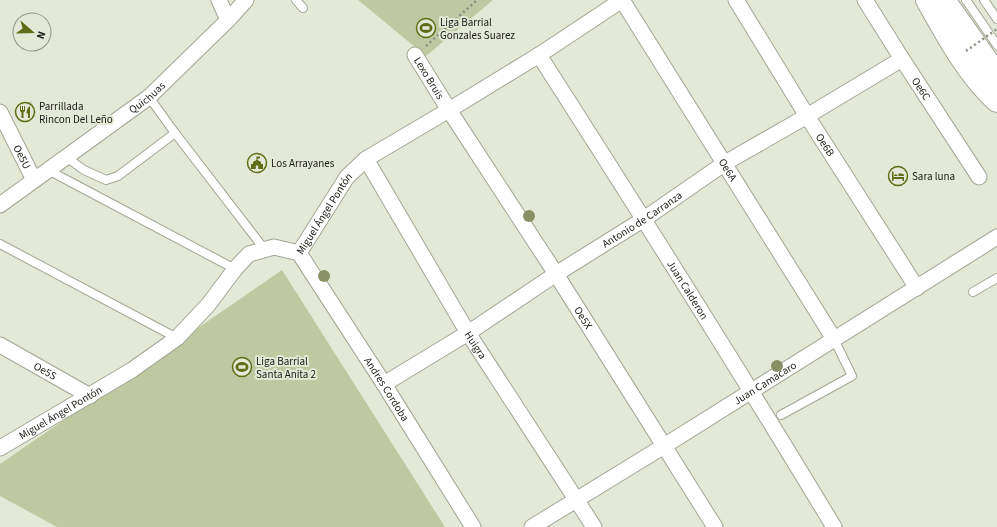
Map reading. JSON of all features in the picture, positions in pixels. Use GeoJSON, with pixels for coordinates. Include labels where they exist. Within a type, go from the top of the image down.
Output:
{"type":"FeatureCollection","features":[{"type":"Feature","properties":{"kind":"main road"},"geometry":{"type":"LineString","coordinates":[[928,0],[944,31],[970,69],[997,101]]}},
{"type":"Feature","properties":{"kind":"main road"},"geometry":{"type":"LineString","coordinates":[[944,0],[997,75]]}},
{"type":"Feature","properties":{"kind":"street"},"geometry":{"type":"LineString","coordinates":[[219,0],[228,20]]}},
{"type":"Feature","properties":{"kind":"street","name":"Quichuas"},"geometry":{"type":"LineString","coordinates":[[0,206],[149,97],[228,20],[246,0]]}},
{"type":"Feature","properties":{"kind":"street","name":"Miguel Ángel Pontón"},"geometry":{"type":"LineString","coordinates":[[0,448],[132,370],[177,338],[208,305],[235,269],[249,254],[274,247],[299,254],[347,177],[366,159],[539,55],[622,0]]}},
{"type":"Feature","properties":{"kind":"street","name":"Oe6A"},"geometry":{"type":"LineString","coordinates":[[622,0],[834,339]]}},
{"type":"Feature","properties":{"kind":"street","name":"Oe6B"},"geometry":{"type":"LineString","coordinates":[[736,0],[807,116],[917,288]]}},
{"type":"Feature","properties":{"kind":"street","name":"Oe6C"},"geometry":{"type":"LineString","coordinates":[[865,0],[980,177]]}},
{"type":"Feature","properties":{"kind":"street","name":"Juan Calderon"},"geometry":{"type":"LineString","coordinates":[[539,55],[752,391],[834,527]]}},
{"type":"Feature","properties":{"kind":"street","name":"Lexo Bruis"},"geometry":{"type":"LineString","coordinates":[[415,56],[449,110]]}},
{"type":"Feature","properties":{"kind":"street","name":"Antonio de Carranza"},"geometry":{"type":"LineString","coordinates":[[384,384],[644,219],[725,163],[902,59]]}},
{"type":"Feature","properties":{"kind":"street","name":"Oe5X"},"geometry":{"type":"LineString","coordinates":[[449,110],[556,274],[715,527]]}},
{"type":"Feature","properties":{"kind":"street","name":"Oe5U"},"geometry":{"type":"LineString","coordinates":[[0,112],[34,180]]}},
{"type":"Feature","properties":{"kind":"street","name":"Huigra"},"geometry":{"type":"LineString","coordinates":[[366,159],[468,332],[594,527]]}},
{"type":"Feature","properties":{"kind":"street","name":"Juan Camacaro"},"geometry":{"type":"LineString","coordinates":[[532,527],[997,237]]}},
{"type":"Feature","properties":{"kind":"street","name":"Andres Cordoba"},"geometry":{"type":"LineString","coordinates":[[299,254],[384,384],[473,527]]}},
{"type":"Feature","properties":{"kind":"street","name":"Oe5S"},"geometry":{"type":"LineString","coordinates":[[0,345],[90,396]]}},
{"type":"Feature","properties":{"kind":"lane"},"geometry":{"type":"LineString","coordinates":[[296,0],[303,8]]}},
{"type":"Feature","properties":{"kind":"lane"},"geometry":{"type":"LineString","coordinates":[[966,0],[997,45]]}},
{"type":"Feature","properties":{"kind":"lane"},"geometry":{"type":"LineString","coordinates":[[984,0],[997,19]]}},
{"type":"Feature","properties":{"kind":"lane"},"geometry":{"type":"LineString","coordinates":[[149,97],[265,250]]}},
{"type":"Feature","properties":{"kind":"lane"},"geometry":{"type":"LineString","coordinates":[[66,157],[84,170],[106,180],[118,176],[175,133]]}},
{"type":"Feature","properties":{"kind":"lane"},"geometry":{"type":"LineString","coordinates":[[48,170],[235,269]]}},
{"type":"Feature","properties":{"kind":"lane"},"geometry":{"type":"LineString","coordinates":[[0,244],[177,338]]}},
{"type":"Feature","properties":{"kind":"lane"},"geometry":{"type":"LineString","coordinates":[[973,292],[997,278]]}},
{"type":"Feature","properties":{"kind":"lane"},"geometry":{"type":"LineString","coordinates":[[781,415],[852,376],[834,339]]}},
{"type":"Feature","properties":{"kind":"path","name":"Lexo Bruis"},"geometry":{"type":"LineString","coordinates":[[415,56],[477,0]]}},
{"type":"Feature","properties":{"kind":"path"},"geometry":{"type":"LineString","coordinates":[[966,51],[997,29]]}},
{"type":"Feature","properties":{"kind":"green space","name":"Liga Barrial Gonzales Suarez"},"geometry":{"type":"Polygon","coordinates":[[[358,0],[493,0],[426,56],[358,0]]]}},
{"type":"Feature","properties":{"kind":"green space","name":"Liga Barrial Santa Anita 2"},"geometry":{"type":"Polygon","coordinates":[[[282,270],[445,527],[57,527],[0,496],[0,464],[282,270]]]}},
{"type":"Feature","properties":{"kind":"building","name":"Parrillada Rincon Del Leño"},"geometry":{"type":"Polygon","coordinates":[[[31,101],[36,113],[19,122],[14,110],[31,101]]]}},
{"type":"Feature","properties":{"kind":"place","name":"Liga Barrial Gonzales Suarez"},"geometry":{"type":"Point","coordinates":[426,28]}},
{"type":"Feature","properties":{"kind":"place","name":"Parrillada Rincon Del Leño"},"geometry":{"type":"Point","coordinates":[25,112]}},
{"type":"Feature","properties":{"kind":"place","name":"Los Arrayanes"},"geometry":{"type":"Point","coordinates":[257,163]}},
{"type":"Feature","properties":{"kind":"place","name":"Sara luna"},"geometry":{"type":"Point","coordinates":[898,176]}},
{"type":"Feature","properties":{"kind":"place","name":"Liga Barrial Santa Anita 2"},"geometry":{"type":"Point","coordinates":[242,367]}}]}
